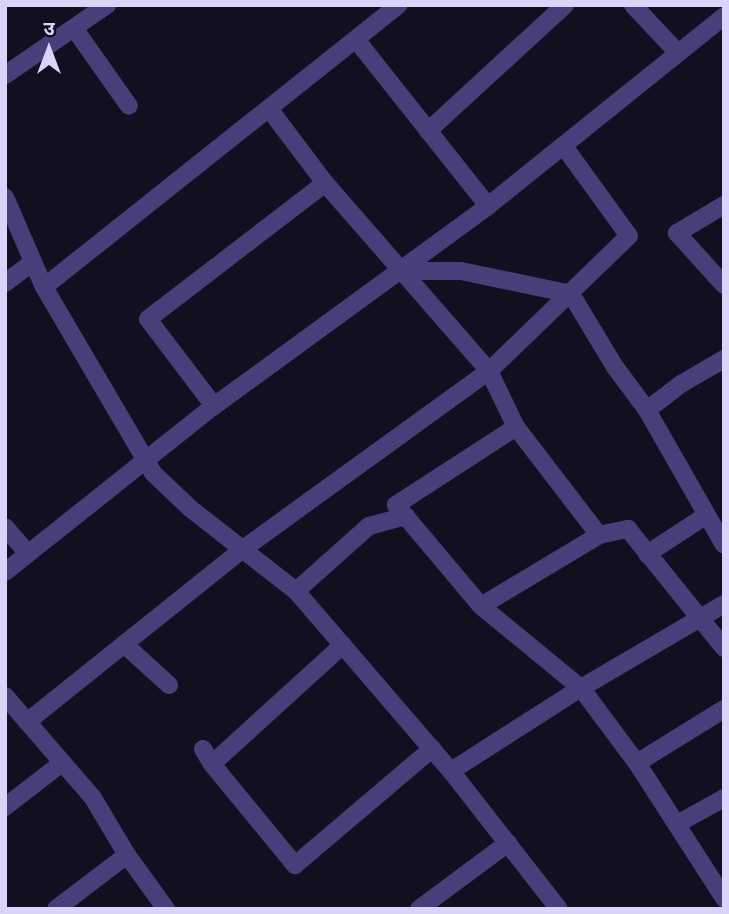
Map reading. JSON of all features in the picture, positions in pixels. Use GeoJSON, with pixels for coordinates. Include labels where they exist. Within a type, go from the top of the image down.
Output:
{"type":"FeatureCollection","features":[{"type":"Feature","properties":{"kind":"street"},"geometry":{"type":"LineString","coordinates":[[5,75],[107,5]]}},
{"type":"Feature","properties":{"kind":"street"},"geometry":{"type":"LineString","coordinates":[[428,131],[565,5]]}},
{"type":"Feature","properties":{"kind":"street"},"geometry":{"type":"LineString","coordinates":[[633,5],[677,53]]}},
{"type":"Feature","properties":{"kind":"street"},"geometry":{"type":"LineString","coordinates":[[44,286],[357,41],[387,9]]}},
{"type":"Feature","properties":{"kind":"street"},"geometry":{"type":"LineString","coordinates":[[5,572],[214,406],[488,206],[724,16]]}},
{"type":"Feature","properties":{"kind":"street"},"geometry":{"type":"LineString","coordinates":[[74,28],[129,106]]}},
{"type":"Feature","properties":{"kind":"street"},"geometry":{"type":"LineString","coordinates":[[357,41],[488,206]]}},
{"type":"Feature","properties":{"kind":"street"},"geometry":{"type":"LineString","coordinates":[[270,110],[325,183],[489,371],[516,427],[599,534]]}},
{"type":"Feature","properties":{"kind":"street"},"geometry":{"type":"LineString","coordinates":[[27,722],[243,549],[489,371],[629,236],[563,145]]}},
{"type":"Feature","properties":{"kind":"street"},"geometry":{"type":"LineString","coordinates":[[214,406],[148,319],[325,183]]}},
{"type":"Feature","properties":{"kind":"street"},"geometry":{"type":"LineString","coordinates":[[5,197],[44,286],[153,473],[191,509],[296,591],[451,771],[559,909]]}},
{"type":"Feature","properties":{"kind":"street"},"geometry":{"type":"LineString","coordinates":[[724,205],[677,233],[724,285]]}},
{"type":"Feature","properties":{"kind":"street"},"geometry":{"type":"LineString","coordinates":[[5,283],[33,262]]}},
{"type":"Feature","properties":{"kind":"street"},"geometry":{"type":"LineString","coordinates":[[400,271],[461,271],[571,294],[615,367],[647,410],[705,516],[724,545]]}},
{"type":"Feature","properties":{"kind":"street"},"geometry":{"type":"LineString","coordinates":[[647,410],[681,384],[724,359]]}},
{"type":"Feature","properties":{"kind":"street"},"geometry":{"type":"LineString","coordinates":[[516,427],[396,505],[481,606],[581,688],[637,763],[724,898]]}},
{"type":"Feature","properties":{"kind":"street"},"geometry":{"type":"LineString","coordinates":[[296,591],[369,526],[406,516]]}},
{"type":"Feature","properties":{"kind":"street"},"geometry":{"type":"LineString","coordinates":[[647,554],[705,516]]}},
{"type":"Feature","properties":{"kind":"street"},"geometry":{"type":"LineString","coordinates":[[5,527],[29,553]]}},
{"type":"Feature","properties":{"kind":"street"},"geometry":{"type":"LineString","coordinates":[[481,606],[599,534],[628,529],[702,617],[724,648]]}},
{"type":"Feature","properties":{"kind":"street"},"geometry":{"type":"LineString","coordinates":[[451,771],[581,688],[724,604]]}},
{"type":"Feature","properties":{"kind":"street"},"geometry":{"type":"LineString","coordinates":[[124,644],[169,685]]}},
{"type":"Feature","properties":{"kind":"street"},"geometry":{"type":"LineString","coordinates":[[343,645],[208,757],[295,865],[432,749]]}},
{"type":"Feature","properties":{"kind":"street"},"geometry":{"type":"LineString","coordinates":[[5,696],[93,799],[127,855],[166,909]]}},
{"type":"Feature","properties":{"kind":"street"},"geometry":{"type":"LineString","coordinates":[[637,763],[724,709]]}},
{"type":"Feature","properties":{"kind":"street"},"geometry":{"type":"LineString","coordinates":[[5,807],[62,763]]}},
{"type":"Feature","properties":{"kind":"street"},"geometry":{"type":"LineString","coordinates":[[677,824],[724,798]]}},
{"type":"Feature","properties":{"kind":"street"},"geometry":{"type":"LineString","coordinates":[[419,909],[508,843]]}},
{"type":"Feature","properties":{"kind":"street"},"geometry":{"type":"LineString","coordinates":[[55,909],[127,855]]}}]}
